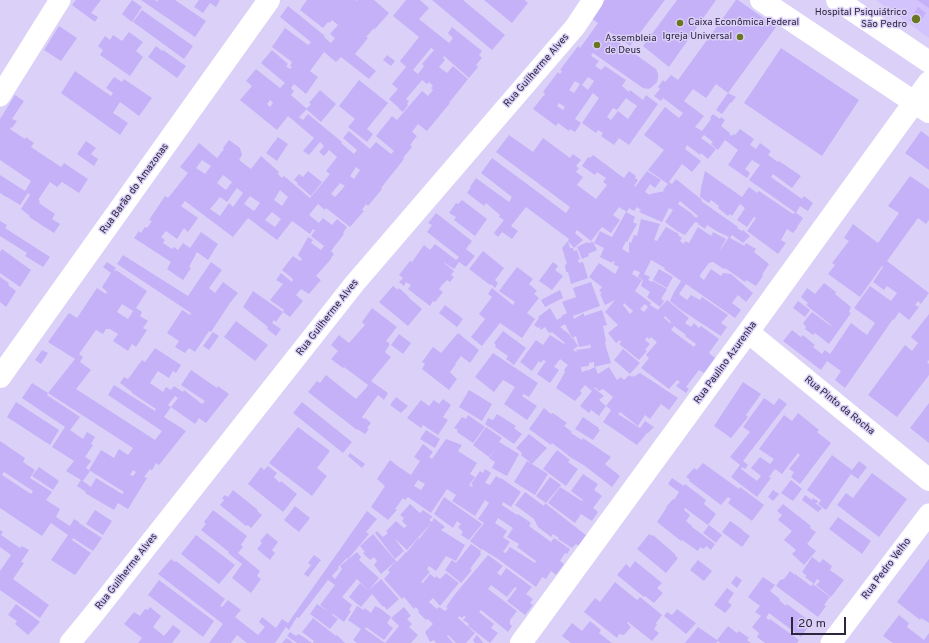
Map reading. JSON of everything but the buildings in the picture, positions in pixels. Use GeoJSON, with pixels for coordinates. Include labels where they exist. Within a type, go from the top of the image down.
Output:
{"type":"FeatureCollection","features":[{"type":"Feature","properties":{"kind":"street"},"geometry":{"type":"LineString","coordinates":[[0,96],[60,0]]}},
{"type":"Feature","properties":{"kind":"street","name":"Rua Barão do Amazonas"},"geometry":{"type":"LineString","coordinates":[[0,377],[269,0]]}},
{"type":"Feature","properties":{"kind":"street","name":"Rua Guilherme Alves"},"geometry":{"type":"LineString","coordinates":[[70,643],[355,283],[575,27],[594,0]]}},
{"type":"Feature","properties":{"kind":"street"},"geometry":{"type":"LineString","coordinates":[[761,0],[922,107]]}},
{"type":"Feature","properties":{"kind":"street"},"geometry":{"type":"LineString","coordinates":[[837,0],[929,62]]}},
{"type":"Feature","properties":{"kind":"street","name":"Rua Paulino Azurenha"},"geometry":{"type":"LineString","coordinates":[[520,643],[748,332],[922,107],[929,82]]}},
{"type":"Feature","properties":{"kind":"street","name":"Rua Pinto da Rocha"},"geometry":{"type":"LineString","coordinates":[[748,332],[929,480]]}},
{"type":"Feature","properties":{"kind":"street","name":"Rua Pedro Velho"},"geometry":{"type":"LineString","coordinates":[[831,643],[929,514]]}},
{"type":"Feature","properties":{"kind":"shaded area","name":"Hospital Psiquiátrico São Pedro"},"geometry":{"type":"Polygon","coordinates":[[[876,0],[929,0],[929,38],[876,0]]]}},
{"type":"Feature","properties":{"kind":"place","name":"Hospital Psiquiátrico São Pedro"},"geometry":{"type":"Point","coordinates":[916,19]}},
{"type":"Feature","properties":{"kind":"place","name":"Caixa Econômica Federal"},"geometry":{"type":"Point","coordinates":[680,23]}},
{"type":"Feature","properties":{"kind":"place","name":"Igreja Universal"},"geometry":{"type":"Point","coordinates":[740,37]}},
{"type":"Feature","properties":{"kind":"place","name":"Assembleia de Deus"},"geometry":{"type":"Point","coordinates":[597,45]}}]}
